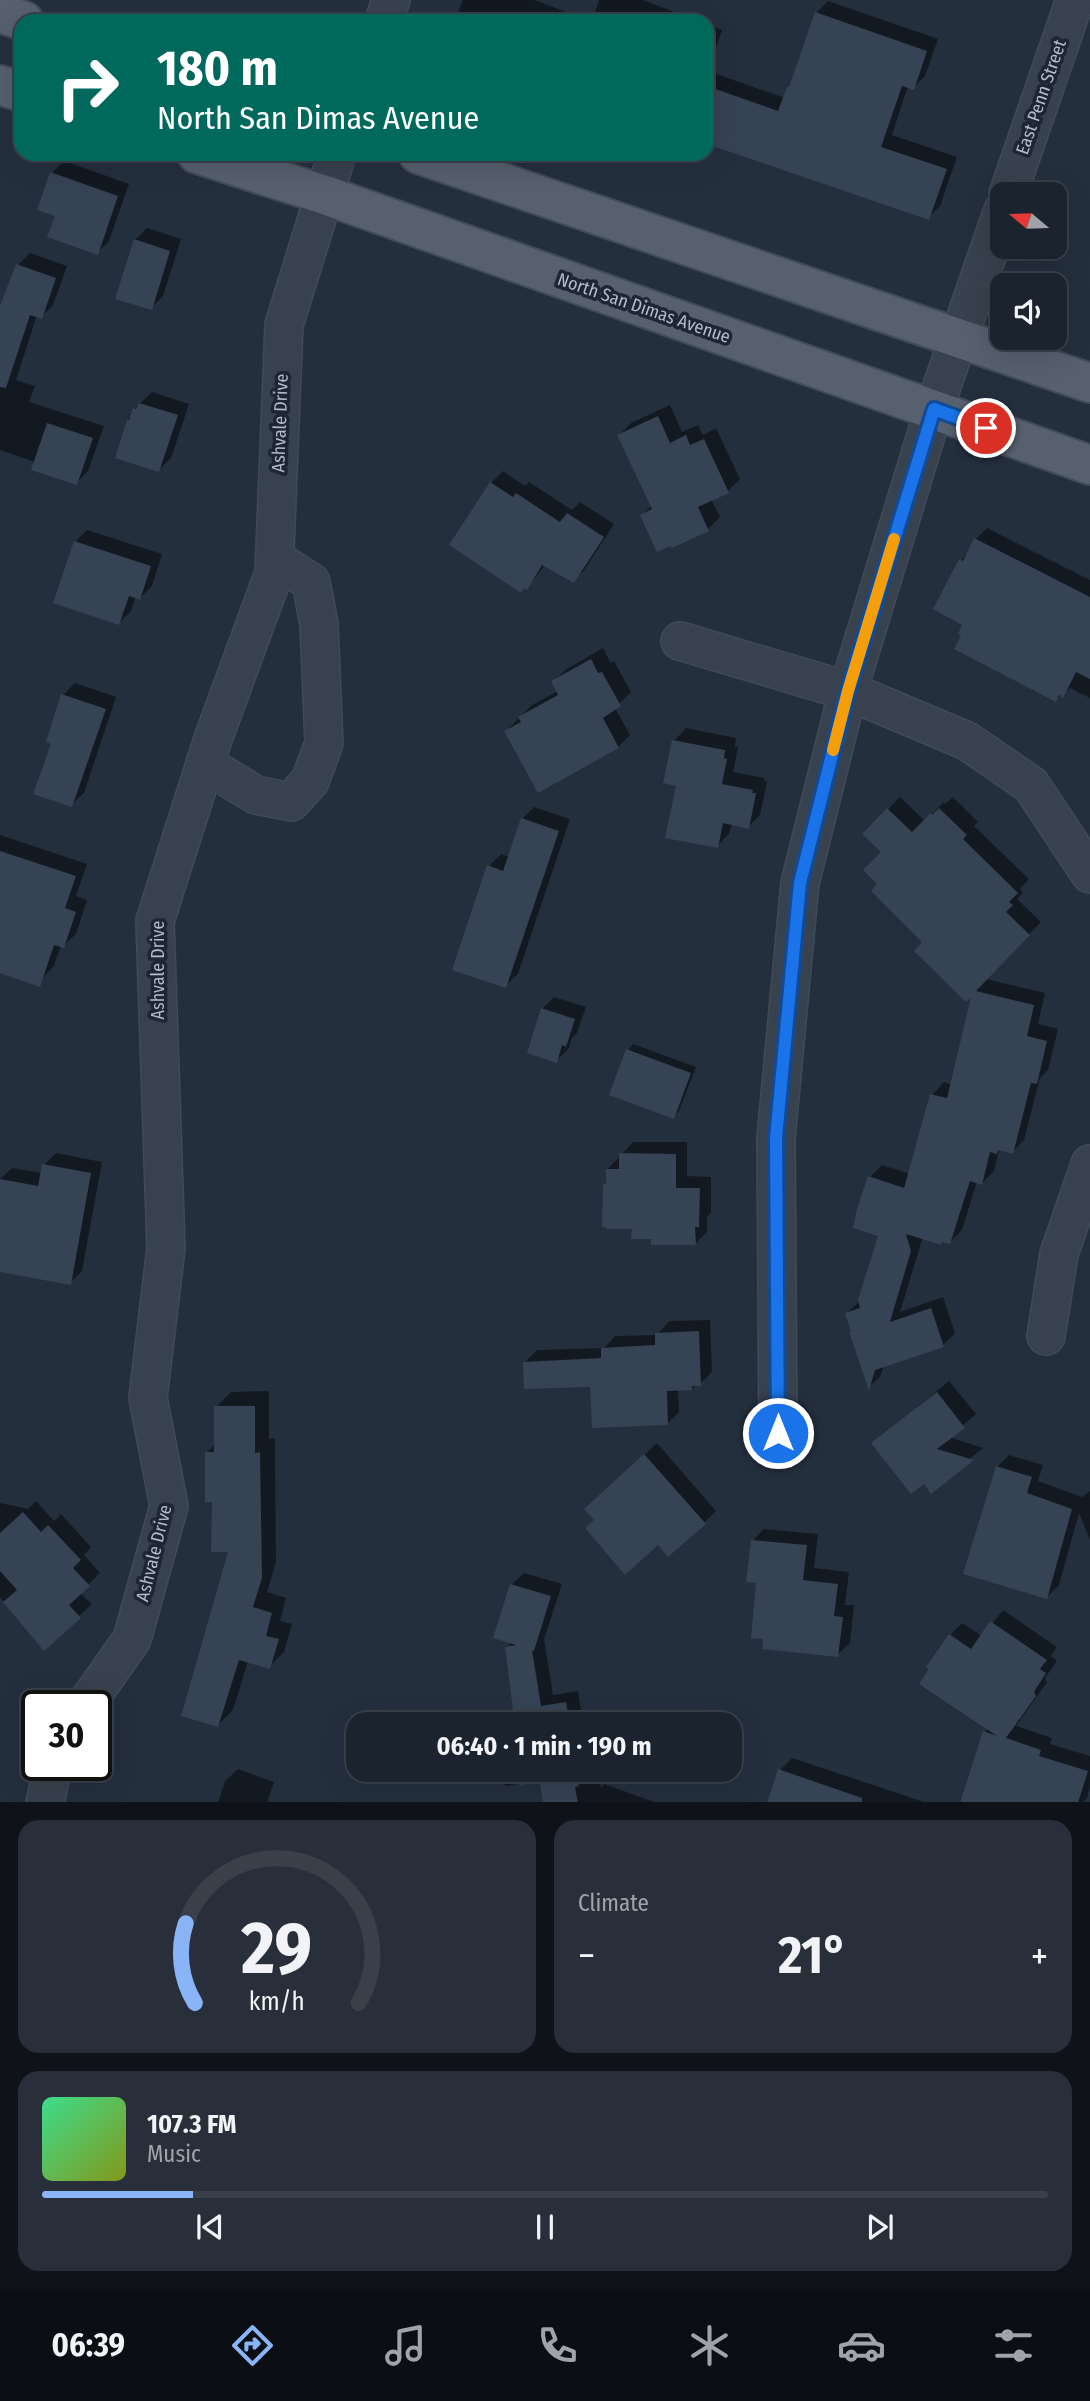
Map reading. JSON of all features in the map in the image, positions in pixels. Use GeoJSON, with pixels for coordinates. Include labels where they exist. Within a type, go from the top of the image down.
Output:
{"type":"FeatureCollection","features":[{"type":"Feature","properties":{"kind":"main road","name":"North San Dimas Avenue"},"geometry":{"type":"LineString","coordinates":[[219,161],[325,195],[1090,465]]}},
{"type":"Feature","properties":{"kind":"main road"},"geometry":{"type":"LineString","coordinates":[[439,161],[1090,383]]}},
{"type":"Feature","properties":{"kind":"street","name":"East Penn Street"},"geometry":{"type":"LineString","coordinates":[[1012,182],[1075,0]]}},
{"type":"Feature","properties":{"kind":"street","name":"Ashvale Drive"},"geometry":{"type":"LineString","coordinates":[[96,1690],[132,1639],[169,1506],[149,1398],[166,1248],[155,921],[205,764],[274,573],[284,326],[335,161]]}},
{"type":"Feature","properties":{"kind":"street"},"geometry":{"type":"LineString","coordinates":[[778,1433],[776,1138],[800,883],[848,691],[934,409],[990,248]]}},
{"type":"Feature","properties":{"kind":"street"},"geometry":{"type":"LineString","coordinates":[[205,764],[256,795],[291,802],[310,781],[324,743],[319,624],[311,582],[275,559]]}},
{"type":"Feature","properties":{"kind":"street"},"geometry":{"type":"LineString","coordinates":[[680,641],[848,691],[967,741],[1031,785],[1090,874]]}},
{"type":"Feature","properties":{"kind":"street"},"geometry":{"type":"LineString","coordinates":[[1046,1336],[1059,1254],[1090,1164]]}},
{"type":"Feature","properties":{"kind":"street"},"geometry":{"type":"LineString","coordinates":[[45,1802],[50,1781]]}},
{"type":"Feature","properties":{"kind":"building"},"geometry":{"type":"Polygon","coordinates":[[[815,12],[927,51],[914,90],[902,86],[881,147],[947,169],[929,220],[714,146],[714,88],[778,111],[815,12]]]}},
{"type":"Feature","properties":{"kind":"building"},"geometry":{"type":"Polygon","coordinates":[[[50,172],[118,196],[98,255],[47,237],[55,216],[37,210],[50,172]]]}},
{"type":"Feature","properties":{"kind":"building"},"geometry":{"type":"Polygon","coordinates":[[[134,239],[170,251],[152,310],[115,299],[134,239]]]}},
{"type":"Feature","properties":{"kind":"building"},"geometry":{"type":"Polygon","coordinates":[[[16,264],[56,278],[42,319],[30,315],[6,388],[0,387],[0,306],[16,264]]]}},
{"type":"Feature","properties":{"kind":"building"},"geometry":{"type":"Polygon","coordinates":[[[139,403],[178,415],[159,472],[115,458],[127,420],[139,403]]]}},
{"type":"Feature","properties":{"kind":"building"},"geometry":{"type":"Polygon","coordinates":[[[658,416],[670,443],[686,435],[690,445],[704,439],[729,493],[698,507],[709,531],[657,552],[640,515],[652,509],[617,435],[658,416]]]}},
{"type":"Feature","properties":{"kind":"building"},"geometry":{"type":"Polygon","coordinates":[[[47,423],[93,438],[77,485],[31,470],[47,423]]]}},
{"type":"Feature","properties":{"kind":"building"},"geometry":{"type":"Polygon","coordinates":[[[490,482],[513,497],[516,493],[560,522],[567,513],[604,537],[574,583],[542,565],[527,590],[524,588],[521,593],[449,545],[490,482]]]}},
{"type":"Feature","properties":{"kind":"building"},"geometry":{"type":"Polygon","coordinates":[[[974,538],[1090,597],[1090,679],[1076,672],[1063,698],[1059,695],[1056,702],[954,649],[961,635],[958,634],[962,625],[933,609],[959,559],[963,561],[974,538]]]}},
{"type":"Feature","properties":{"kind":"building"},"geometry":{"type":"Polygon","coordinates":[[[74,541],[151,566],[140,600],[129,596],[119,625],[53,603],[74,541]]]}},
{"type":"Feature","properties":{"kind":"building"},"geometry":{"type":"Polygon","coordinates":[[[591,659],[598,673],[602,672],[621,706],[603,718],[619,748],[538,793],[504,731],[521,722],[518,717],[558,695],[551,681],[591,659]]]}},
{"type":"Feature","properties":{"kind":"building"},"geometry":{"type":"Polygon","coordinates":[[[61,694],[106,709],[72,807],[33,794],[51,744],[46,742],[61,694]]]}},
{"type":"Feature","properties":{"kind":"building"},"geometry":{"type":"Polygon","coordinates":[[[672,740],[725,750],[724,758],[727,759],[722,784],[753,790],[752,793],[756,793],[749,829],[723,823],[718,848],[665,838],[676,786],[663,783],[672,740]]]}},
{"type":"Feature","properties":{"kind":"building"},"geometry":{"type":"Polygon","coordinates":[[[887,808],[912,832],[939,808],[967,835],[963,839],[1018,893],[1009,902],[1013,905],[1006,912],[1030,935],[976,991],[1034,1005],[1027,1036],[1047,1041],[1037,1084],[1031,1083],[1013,1154],[998,1150],[997,1154],[990,1152],[982,1185],[970,1181],[950,1244],[942,1242],[941,1245],[906,1234],[911,1251],[890,1322],[931,1308],[944,1347],[875,1370],[869,1391],[845,1313],[860,1308],[858,1300],[878,1236],[853,1228],[857,1209],[868,1176],[904,1188],[930,1094],[947,1098],[971,997],[966,1002],[914,951],[922,942],[871,891],[877,884],[863,870],[881,852],[862,834],[887,808]]]}},
{"type":"Feature","properties":{"kind":"building"},"geometry":{"type":"Polygon","coordinates":[[[521,818],[559,831],[506,988],[452,970],[487,865],[503,871],[521,818]]]}},
{"type":"Feature","properties":{"kind":"building"},"geometry":{"type":"Polygon","coordinates":[[[0,851],[76,876],[65,908],[76,912],[64,948],[54,945],[40,987],[0,973],[0,851]]]}},
{"type":"Feature","properties":{"kind":"building"},"geometry":{"type":"Polygon","coordinates":[[[541,1008],[575,1019],[566,1047],[562,1045],[557,1063],[527,1053],[541,1008]]]}},
{"type":"Feature","properties":{"kind":"building"},"geometry":{"type":"Polygon","coordinates":[[[626,1049],[691,1073],[674,1119],[609,1095],[626,1049]]]}},
{"type":"Feature","properties":{"kind":"building"},"geometry":{"type":"Polygon","coordinates":[[[619,1153],[676,1154],[676,1188],[700,1188],[699,1227],[695,1227],[696,1245],[651,1245],[651,1239],[631,1239],[632,1229],[602,1227],[606,1169],[619,1169],[619,1153]]]}},
{"type":"Feature","properties":{"kind":"building"},"geometry":{"type":"Polygon","coordinates":[[[42,1164],[91,1173],[71,1285],[0,1272],[0,1179],[38,1186],[42,1164]]]}},
{"type":"Feature","properties":{"kind":"building"},"geometry":{"type":"Polygon","coordinates":[[[699,1331],[701,1386],[692,1386],[692,1390],[667,1391],[668,1425],[592,1428],[590,1387],[524,1389],[523,1362],[601,1358],[601,1348],[655,1345],[655,1333],[699,1331]]]}},
{"type":"Feature","properties":{"kind":"building"},"geometry":{"type":"Polygon","coordinates":[[[937,1392],[965,1428],[937,1449],[974,1460],[931,1494],[924,1484],[911,1494],[871,1443],[937,1392]]]}},
{"type":"Feature","properties":{"kind":"building"},"geometry":{"type":"Polygon","coordinates":[[[214,1406],[255,1406],[255,1453],[260,1452],[262,1578],[253,1607],[272,1613],[266,1636],[279,1639],[270,1669],[239,1660],[218,1727],[181,1716],[228,1552],[211,1552],[212,1502],[205,1502],[205,1452],[214,1452],[214,1406]]]}},
{"type":"Feature","properties":{"kind":"building"},"geometry":{"type":"Polygon","coordinates":[[[644,1454],[706,1524],[668,1557],[658,1545],[625,1575],[585,1528],[594,1520],[584,1509],[644,1454]]]}},
{"type":"Feature","properties":{"kind":"building"},"geometry":{"type":"Polygon","coordinates":[[[996,1466],[1032,1477],[1027,1493],[1072,1509],[1047,1599],[963,1574],[996,1466]]]}},
{"type":"Feature","properties":{"kind":"building"},"geometry":{"type":"Polygon","coordinates":[[[23,1512],[41,1532],[48,1525],[81,1560],[73,1568],[90,1586],[69,1605],[81,1618],[44,1651],[3,1602],[17,1590],[0,1571],[0,1533],[23,1512]]]}},
{"type":"Feature","properties":{"kind":"building"},"geometry":{"type":"Polygon","coordinates":[[[751,1540],[807,1545],[803,1580],[838,1584],[834,1616],[843,1617],[838,1657],[762,1649],[763,1639],[751,1638],[756,1583],[746,1582],[751,1540]]]}},
{"type":"Feature","properties":{"kind":"building"},"geometry":{"type":"Polygon","coordinates":[[[510,1584],[551,1596],[534,1651],[532,1650],[541,1706],[566,1702],[568,1712],[510,1712],[513,1709],[505,1647],[516,1645],[493,1638],[510,1584]]]}},
{"type":"Feature","properties":{"kind":"building"},"geometry":{"type":"Polygon","coordinates":[[[990,1621],[1047,1660],[1040,1669],[1046,1673],[1034,1692],[1036,1696],[1006,1738],[1041,1750],[1039,1756],[1088,1771],[1078,1802],[960,1802],[983,1731],[997,1736],[919,1684],[929,1669],[926,1667],[949,1634],[971,1649],[990,1621]]]}},
{"type":"Feature","properties":{"kind":"building"},"geometry":{"type":"Polygon","coordinates":[[[778,1769],[862,1798],[862,1802],[767,1802],[778,1769]]]}},
{"type":"Feature","properties":{"kind":"building"},"geometry":{"type":"Polygon","coordinates":[[[540,1782],[578,1782],[579,1786],[575,1787],[578,1802],[543,1802],[540,1782]]]}},
{"type":"Feature","properties":{"kind":"slow traffic"},"geometry":{"type":"LineString","coordinates":[[833,750],[894,539]]}},
{"type":"Feature","properties":{"kind":"route"},"geometry":{"type":"LineString","coordinates":[[778,1433],[776,1138],[800,883],[848,691],[934,409],[986,428]]}}]}
